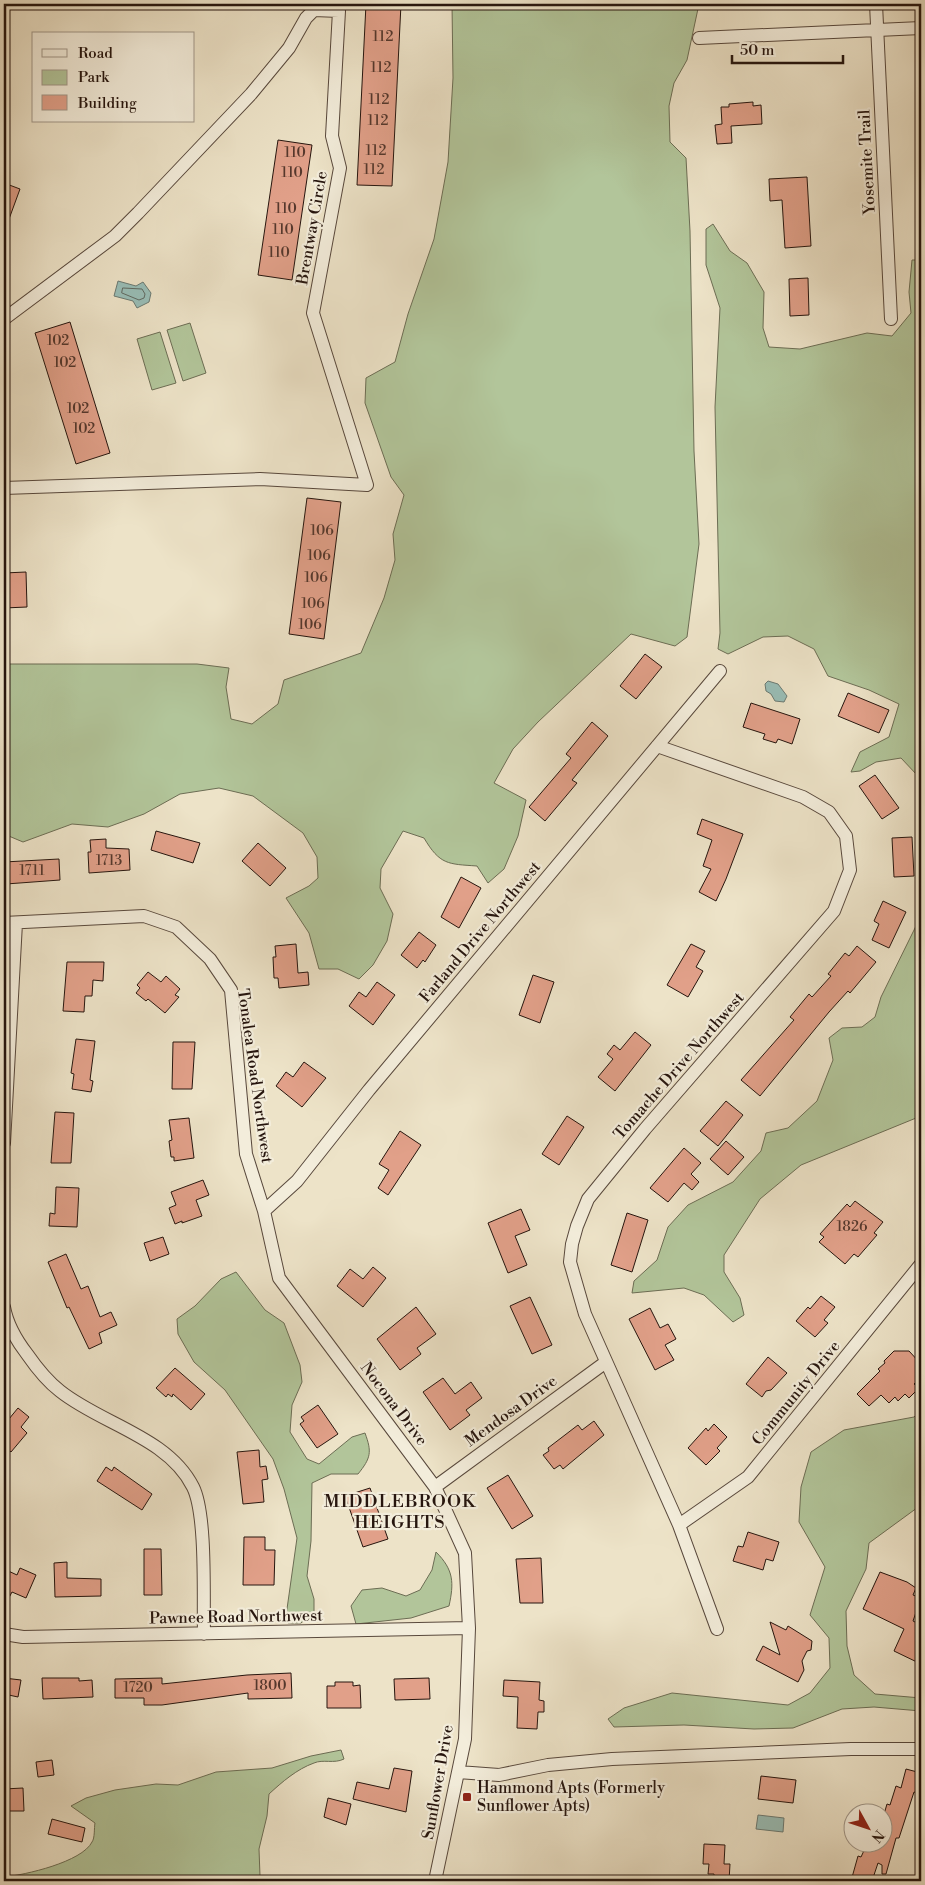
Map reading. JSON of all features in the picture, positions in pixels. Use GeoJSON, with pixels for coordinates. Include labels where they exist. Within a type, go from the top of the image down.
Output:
{"type":"FeatureCollection","features":[{"type":"Feature","properties":{"kind":"street","name":"Yosemite Trail"},"geometry":{"type":"LineString","coordinates":[[876,4],[891,319]]}},
{"type":"Feature","properties":{"kind":"street","name":"Brentway Circle"},"geometry":{"type":"LineString","coordinates":[[4,319],[115,236],[251,94],[289,48],[306,18],[314,10],[339,11],[332,136],[340,168],[313,313],[367,485],[260,479],[4,488]]}},
{"type":"Feature","properties":{"kind":"street"},"geometry":{"type":"LineString","coordinates":[[699,38],[921,28]]}},
{"type":"Feature","properties":{"kind":"street","name":"Farland Drive Northwest"},"geometry":{"type":"LineString","coordinates":[[264,1211],[298,1181],[369,1090],[720,671]]}},
{"type":"Feature","properties":{"kind":"street","name":"Tomache Drive Northwest"},"geometry":{"type":"LineString","coordinates":[[657,746],[803,797],[829,812],[846,836],[850,870],[834,911],[645,1128],[588,1199],[577,1226],[570,1262],[585,1314],[680,1525],[717,1629]]}},
{"type":"Feature","properties":{"kind":"street","name":"Tonalea Road Northwest"},"geometry":{"type":"LineString","coordinates":[[10,923],[144,916],[176,928],[210,959],[231,990],[246,1154],[264,1211]]}},
{"type":"Feature","properties":{"kind":"street"},"geometry":{"type":"LineString","coordinates":[[4,1143],[10,923]]}},
{"type":"Feature","properties":{"kind":"street","name":"Nocona Drive"},"geometry":{"type":"LineString","coordinates":[[264,1211],[279,1278],[436,1487],[465,1553],[469,1628]]}},
{"type":"Feature","properties":{"kind":"street","name":"Community Drive"},"geometry":{"type":"LineString","coordinates":[[680,1525],[748,1477],[921,1264]]}},
{"type":"Feature","properties":{"kind":"street"},"geometry":{"type":"LineString","coordinates":[[4,1307],[17,1342],[35,1366],[60,1391],[152,1445],[180,1465],[194,1489],[201,1522],[204,1634]]}},
{"type":"Feature","properties":{"kind":"street","name":"Mendosa Drive"},"geometry":{"type":"LineString","coordinates":[[436,1487],[606,1362]]}},
{"type":"Feature","properties":{"kind":"street","name":"Pawnee Road Northwest"},"geometry":{"type":"LineString","coordinates":[[4,1634],[23,1637],[469,1628]]}},
{"type":"Feature","properties":{"kind":"street","name":"Sunflower Drive"},"geometry":{"type":"LineString","coordinates":[[435,1881],[465,1739],[469,1628]]}},
{"type":"Feature","properties":{"kind":"street"},"geometry":{"type":"LineString","coordinates":[[458,1772],[499,1775],[548,1765],[612,1759],[850,1749],[921,1749]]}},
{"type":"Feature","properties":{"kind":"green space"},"geometry":{"type":"Polygon","coordinates":[[[452,4],[699,4],[687,60],[674,83],[669,106],[670,142],[686,158],[690,231],[694,451],[699,544],[687,637],[675,646],[631,634],[538,722],[513,749],[494,783],[526,800],[518,836],[504,869],[488,883],[477,866],[459,865],[446,861],[435,853],[424,838],[403,831],[381,869],[380,888],[393,914],[387,941],[373,965],[359,979],[338,969],[319,969],[309,933],[286,898],[309,886],[318,878],[317,857],[303,833],[253,796],[219,788],[180,794],[144,814],[108,827],[72,824],[23,842],[4,834],[4,664],[197,664],[229,668],[226,687],[231,719],[252,724],[278,704],[284,680],[361,653],[384,598],[395,560],[393,534],[404,495],[391,477],[365,403],[366,378],[395,362],[408,314],[434,239],[448,162],[453,78],[452,4]]]}},
{"type":"Feature","properties":{"kind":"green space"},"geometry":{"type":"Polygon","coordinates":[[[713,224],[730,251],[747,263],[764,292],[763,328],[769,347],[800,349],[867,333],[892,336],[911,313],[909,292],[912,260],[921,260],[921,797],[917,775],[901,758],[876,762],[860,771],[851,772],[860,752],[889,737],[899,704],[869,690],[828,676],[814,649],[788,636],[763,637],[728,654],[718,649],[720,633],[715,407],[720,308],[706,265],[706,229],[713,224]]]}},
{"type":"Feature","properties":{"kind":"green space"},"geometry":{"type":"Polygon","coordinates":[[[190,323],[206,373],[183,381],[167,330],[190,323]]]}},
{"type":"Feature","properties":{"kind":"green space"},"geometry":{"type":"Polygon","coordinates":[[[160,332],[176,383],[152,390],[137,339],[160,332]]]}},
{"type":"Feature","properties":{"kind":"green space"},"geometry":{"type":"Polygon","coordinates":[[[921,895],[921,1116],[801,1165],[760,1199],[724,1255],[724,1272],[740,1298],[744,1315],[733,1322],[704,1295],[684,1288],[632,1293],[634,1281],[657,1260],[668,1227],[688,1205],[733,1182],[761,1151],[766,1133],[788,1128],[817,1101],[833,1060],[829,1038],[842,1028],[862,1027],[875,1017],[881,997],[916,926],[921,895]]]}},
{"type":"Feature","properties":{"kind":"green space"},"geometry":{"type":"Polygon","coordinates":[[[236,1272],[265,1310],[284,1323],[300,1365],[302,1382],[292,1405],[290,1432],[307,1459],[319,1464],[352,1437],[365,1433],[369,1445],[368,1459],[358,1474],[331,1474],[312,1483],[311,1541],[307,1576],[314,1599],[314,1612],[301,1623],[288,1623],[286,1616],[297,1538],[284,1489],[273,1459],[225,1390],[194,1362],[178,1334],[177,1319],[195,1306],[221,1279],[236,1272]]]}},
{"type":"Feature","properties":{"kind":"green space"},"geometry":{"type":"Polygon","coordinates":[[[921,1410],[921,1505],[869,1543],[866,1569],[846,1611],[847,1646],[854,1675],[875,1694],[921,1698],[921,1711],[874,1707],[842,1709],[793,1728],[754,1729],[684,1725],[614,1727],[608,1719],[624,1708],[672,1693],[788,1705],[810,1693],[830,1668],[829,1638],[810,1615],[825,1567],[799,1522],[801,1487],[811,1452],[844,1430],[914,1417],[921,1410]]]}},
{"type":"Feature","properties":{"kind":"green space"},"geometry":{"type":"Polygon","coordinates":[[[436,1552],[446,1565],[451,1577],[452,1590],[449,1606],[411,1618],[356,1624],[351,1606],[362,1590],[382,1588],[406,1596],[420,1590],[432,1570],[436,1552]]]}},
{"type":"Feature","properties":{"kind":"green space"},"geometry":{"type":"Polygon","coordinates":[[[341,1750],[344,1759],[317,1762],[308,1766],[290,1776],[269,1794],[267,1816],[259,1849],[260,1876],[265,1881],[4,1881],[4,1877],[25,1874],[52,1866],[77,1856],[86,1849],[93,1840],[95,1823],[71,1806],[86,1798],[115,1790],[156,1784],[178,1785],[216,1772],[272,1768],[311,1756],[341,1750]]]}},
{"type":"Feature","properties":{"kind":"water"},"geometry":{"type":"Polygon","coordinates":[[[118,281],[136,286],[143,282],[151,293],[149,302],[137,308],[133,301],[114,296],[118,281]]]}},
{"type":"Feature","properties":{"kind":"water"},"geometry":{"type":"Polygon","coordinates":[[[768,681],[778,684],[787,696],[784,702],[775,701],[771,694],[766,691],[765,684],[768,681]]]}},
{"type":"Feature","properties":{"kind":"water"},"geometry":{"type":"Polygon","coordinates":[[[758,1815],[784,1818],[783,1832],[756,1829],[758,1815]]]}},
{"type":"Feature","properties":{"kind":"building"},"geometry":{"type":"Polygon","coordinates":[[[366,4],[401,4],[392,186],[357,185],[366,4]]]}},
{"type":"Feature","properties":{"kind":"building"},"geometry":{"type":"Polygon","coordinates":[[[753,102],[753,106],[761,105],[762,124],[731,126],[732,143],[717,144],[715,125],[722,124],[721,107],[729,107],[729,104],[753,102]]]}},
{"type":"Feature","properties":{"kind":"building"},"geometry":{"type":"Polygon","coordinates":[[[278,140],[312,145],[292,280],[258,275],[278,140]]]}},
{"type":"Feature","properties":{"kind":"building"},"geometry":{"type":"Polygon","coordinates":[[[807,177],[811,246],[785,248],[782,200],[770,201],[769,179],[807,177]]]}},
{"type":"Feature","properties":{"kind":"building"},"geometry":{"type":"Polygon","coordinates":[[[4,183],[20,189],[5,230],[4,229],[4,183]]]}},
{"type":"Feature","properties":{"kind":"building"},"geometry":{"type":"Polygon","coordinates":[[[808,278],[809,315],[790,316],[789,279],[808,278]]]}},
{"type":"Feature","properties":{"kind":"building"},"geometry":{"type":"Polygon","coordinates":[[[70,322],[110,453],[76,464],[35,333],[70,322]]]}},
{"type":"Feature","properties":{"kind":"building"},"geometry":{"type":"Polygon","coordinates":[[[307,498],[341,502],[324,639],[289,634],[307,498]]]}},
{"type":"Feature","properties":{"kind":"building"},"geometry":{"type":"Polygon","coordinates":[[[26,572],[27,607],[4,608],[4,573],[26,572]]]}},
{"type":"Feature","properties":{"kind":"building"},"geometry":{"type":"Polygon","coordinates":[[[645,654],[662,667],[636,699],[620,686],[645,654]]]}},
{"type":"Feature","properties":{"kind":"building"},"geometry":{"type":"Polygon","coordinates":[[[848,693],[889,710],[879,733],[838,716],[848,693]]]}},
{"type":"Feature","properties":{"kind":"building"},"geometry":{"type":"Polygon","coordinates":[[[751,703],[800,719],[792,744],[778,739],[776,743],[763,739],[765,734],[743,727],[751,703]]]}},
{"type":"Feature","properties":{"kind":"building"},"geometry":{"type":"Polygon","coordinates":[[[592,722],[608,736],[572,780],[577,783],[545,821],[529,807],[571,758],[566,754],[592,722]]]}},
{"type":"Feature","properties":{"kind":"building"},"geometry":{"type":"Polygon","coordinates":[[[875,775],[899,808],[882,819],[859,786],[875,775]]]}},
{"type":"Feature","properties":{"kind":"building"},"geometry":{"type":"Polygon","coordinates":[[[702,819],[743,834],[716,901],[699,892],[711,869],[703,866],[712,840],[697,834],[702,819]]]}},
{"type":"Feature","properties":{"kind":"building"},"geometry":{"type":"Polygon","coordinates":[[[156,831],[200,843],[193,863],[151,850],[156,831]]]}},
{"type":"Feature","properties":{"kind":"building"},"geometry":{"type":"Polygon","coordinates":[[[912,837],[914,876],[894,877],[892,838],[912,837]]]}},
{"type":"Feature","properties":{"kind":"building"},"geometry":{"type":"Polygon","coordinates":[[[106,839],[106,848],[129,849],[130,870],[89,873],[88,852],[91,852],[90,840],[106,839]]]}},
{"type":"Feature","properties":{"kind":"building"},"geometry":{"type":"Polygon","coordinates":[[[258,843],[286,868],[270,886],[242,861],[258,843]]]}},
{"type":"Feature","properties":{"kind":"building"},"geometry":{"type":"Polygon","coordinates":[[[59,859],[60,880],[6,884],[4,862],[59,859]]]}},
{"type":"Feature","properties":{"kind":"building"},"geometry":{"type":"Polygon","coordinates":[[[461,877],[481,888],[459,928],[441,917],[461,877]]]}},
{"type":"Feature","properties":{"kind":"building"},"geometry":{"type":"Polygon","coordinates":[[[883,901],[906,912],[889,948],[872,940],[879,924],[874,921],[883,901]]]}},
{"type":"Feature","properties":{"kind":"building"},"geometry":{"type":"Polygon","coordinates":[[[419,932],[436,945],[425,962],[423,960],[417,968],[401,955],[419,932]]]}},
{"type":"Feature","properties":{"kind":"building"},"geometry":{"type":"Polygon","coordinates":[[[296,944],[298,973],[308,972],[309,985],[279,988],[278,978],[274,978],[273,957],[276,957],[275,946],[296,944]]]}},
{"type":"Feature","properties":{"kind":"building"},"geometry":{"type":"Polygon","coordinates":[[[691,944],[705,951],[696,967],[703,971],[688,997],[667,985],[691,944]]]}},
{"type":"Feature","properties":{"kind":"building"},"geometry":{"type":"Polygon","coordinates":[[[857,946],[876,962],[850,993],[848,991],[829,1012],[760,1096],[741,1080],[794,1020],[790,1017],[809,994],[812,997],[831,976],[828,974],[845,953],[849,956],[857,946]]]}},
{"type":"Feature","properties":{"kind":"building"},"geometry":{"type":"Polygon","coordinates":[[[67,962],[104,962],[103,981],[93,980],[92,996],[85,996],[84,1012],[63,1011],[67,962]]]}},
{"type":"Feature","properties":{"kind":"building"},"geometry":{"type":"Polygon","coordinates":[[[148,972],[161,982],[166,976],[180,989],[175,995],[179,997],[165,1013],[148,999],[146,1001],[136,993],[140,988],[137,985],[148,972]]]}},
{"type":"Feature","properties":{"kind":"building"},"geometry":{"type":"Polygon","coordinates":[[[533,975],[554,982],[540,1023],[519,1015],[533,975]]]}},
{"type":"Feature","properties":{"kind":"building"},"geometry":{"type":"Polygon","coordinates":[[[377,982],[395,995],[373,1025],[349,1006],[359,992],[366,997],[377,982]]]}},
{"type":"Feature","properties":{"kind":"building"},"geometry":{"type":"Polygon","coordinates":[[[635,1032],[651,1045],[615,1091],[598,1077],[613,1059],[607,1054],[614,1045],[620,1050],[635,1032]]]}},
{"type":"Feature","properties":{"kind":"building"},"geometry":{"type":"Polygon","coordinates":[[[76,1039],[95,1041],[90,1080],[93,1081],[91,1092],[72,1089],[74,1074],[71,1073],[76,1039]]]}},
{"type":"Feature","properties":{"kind":"building"},"geometry":{"type":"Polygon","coordinates":[[[173,1042],[195,1042],[192,1089],[172,1089],[173,1042]]]}},
{"type":"Feature","properties":{"kind":"building"},"geometry":{"type":"Polygon","coordinates":[[[304,1062],[326,1078],[302,1107],[276,1086],[286,1072],[293,1077],[304,1062]]]}},
{"type":"Feature","properties":{"kind":"building"},"geometry":{"type":"Polygon","coordinates":[[[726,1101],[743,1115],[718,1146],[700,1131],[726,1101]]]}},
{"type":"Feature","properties":{"kind":"building"},"geometry":{"type":"Polygon","coordinates":[[[55,1112],[74,1113],[71,1163],[51,1163],[55,1112]]]}},
{"type":"Feature","properties":{"kind":"building"},"geometry":{"type":"Polygon","coordinates":[[[567,1116],[584,1127],[559,1165],[542,1154],[567,1116]]]}},
{"type":"Feature","properties":{"kind":"building"},"geometry":{"type":"Polygon","coordinates":[[[189,1118],[194,1158],[174,1161],[174,1157],[171,1157],[169,1141],[172,1140],[169,1120],[189,1118]]]}},
{"type":"Feature","properties":{"kind":"building"},"geometry":{"type":"Polygon","coordinates":[[[400,1131],[421,1145],[388,1195],[378,1188],[389,1170],[379,1164],[400,1131]]]}},
{"type":"Feature","properties":{"kind":"building"},"geometry":{"type":"Polygon","coordinates":[[[726,1141],[744,1157],[728,1175],[710,1159],[726,1141]]]}},
{"type":"Feature","properties":{"kind":"building"},"geometry":{"type":"Polygon","coordinates":[[[684,1148],[701,1163],[691,1174],[699,1182],[692,1190],[684,1183],[668,1202],[650,1188],[684,1148]]]}},
{"type":"Feature","properties":{"kind":"building"},"geometry":{"type":"Polygon","coordinates":[[[203,1180],[209,1195],[196,1200],[202,1216],[175,1224],[169,1208],[176,1205],[171,1192],[203,1180]]]}},
{"type":"Feature","properties":{"kind":"building"},"geometry":{"type":"Polygon","coordinates":[[[56,1187],[79,1188],[77,1227],[49,1226],[50,1213],[55,1214],[56,1187]]]}},
{"type":"Feature","properties":{"kind":"building"},"geometry":{"type":"Polygon","coordinates":[[[855,1201],[883,1222],[874,1233],[877,1235],[858,1257],[854,1254],[845,1264],[819,1242],[824,1237],[820,1234],[847,1204],[850,1207],[855,1201]]]}},
{"type":"Feature","properties":{"kind":"building"},"geometry":{"type":"Polygon","coordinates":[[[521,1209],[530,1230],[515,1236],[527,1265],[508,1273],[488,1223],[521,1209]]]}},
{"type":"Feature","properties":{"kind":"building"},"geometry":{"type":"Polygon","coordinates":[[[627,1213],[648,1220],[632,1272],[611,1265],[627,1213]]]}},
{"type":"Feature","properties":{"kind":"building"},"geometry":{"type":"Polygon","coordinates":[[[163,1237],[169,1254],[150,1261],[144,1243],[163,1237]]]}},
{"type":"Feature","properties":{"kind":"building"},"geometry":{"type":"Polygon","coordinates":[[[66,1254],[81,1289],[88,1286],[100,1317],[111,1312],[117,1325],[99,1333],[102,1343],[89,1349],[69,1307],[67,1308],[48,1262],[66,1254]]]}},
{"type":"Feature","properties":{"kind":"building"},"geometry":{"type":"Polygon","coordinates":[[[373,1267],[386,1278],[363,1307],[337,1286],[350,1269],[363,1279],[373,1267]]]}},
{"type":"Feature","properties":{"kind":"building"},"geometry":{"type":"Polygon","coordinates":[[[821,1296],[835,1307],[824,1320],[828,1323],[815,1337],[796,1321],[821,1296]]]}},
{"type":"Feature","properties":{"kind":"building"},"geometry":{"type":"Polygon","coordinates":[[[530,1297],[552,1345],[532,1354],[510,1306],[530,1297]]]}},
{"type":"Feature","properties":{"kind":"building"},"geometry":{"type":"Polygon","coordinates":[[[416,1307],[436,1334],[417,1348],[421,1354],[400,1370],[377,1339],[416,1307]]]}},
{"type":"Feature","properties":{"kind":"building"},"geometry":{"type":"Polygon","coordinates":[[[650,1308],[660,1328],[668,1324],[676,1339],[665,1345],[674,1360],[655,1370],[629,1319],[650,1308]]]}},
{"type":"Feature","properties":{"kind":"building"},"geometry":{"type":"Polygon","coordinates":[[[894,1351],[909,1351],[921,1364],[921,1377],[914,1384],[919,1388],[909,1398],[905,1394],[898,1401],[895,1397],[889,1403],[881,1395],[869,1406],[857,1394],[880,1371],[878,1369],[894,1351]]]}},
{"type":"Feature","properties":{"kind":"building"},"geometry":{"type":"Polygon","coordinates":[[[768,1357],[787,1373],[771,1390],[766,1391],[762,1397],[746,1384],[768,1357]]]}},
{"type":"Feature","properties":{"kind":"building"},"geometry":{"type":"Polygon","coordinates":[[[175,1368],[205,1394],[191,1410],[173,1394],[172,1397],[168,1394],[166,1397],[156,1388],[175,1368]]]}},
{"type":"Feature","properties":{"kind":"building"},"geometry":{"type":"Polygon","coordinates":[[[443,1378],[455,1394],[471,1382],[482,1398],[466,1410],[470,1415],[450,1430],[423,1392],[443,1378]]]}},
{"type":"Feature","properties":{"kind":"building"},"geometry":{"type":"Polygon","coordinates":[[[318,1405],[338,1434],[317,1448],[300,1424],[304,1421],[301,1417],[318,1405]]]}},
{"type":"Feature","properties":{"kind":"building"},"geometry":{"type":"Polygon","coordinates":[[[18,1408],[29,1417],[21,1427],[27,1433],[11,1452],[4,1446],[4,1425],[18,1408]]]}},
{"type":"Feature","properties":{"kind":"building"},"geometry":{"type":"Polygon","coordinates":[[[594,1421],[604,1435],[563,1469],[560,1465],[554,1469],[543,1455],[549,1451],[548,1448],[578,1425],[582,1430],[594,1421]]]}},
{"type":"Feature","properties":{"kind":"building"},"geometry":{"type":"Polygon","coordinates":[[[714,1424],[727,1437],[717,1448],[720,1451],[706,1465],[688,1448],[706,1428],[708,1431],[714,1424]]]}},
{"type":"Feature","properties":{"kind":"building"},"geometry":{"type":"Polygon","coordinates":[[[259,1450],[260,1467],[266,1466],[268,1479],[262,1480],[264,1502],[243,1504],[237,1452],[259,1450]]]}},
{"type":"Feature","properties":{"kind":"building"},"geometry":{"type":"Polygon","coordinates":[[[106,1467],[112,1471],[114,1467],[152,1494],[142,1510],[97,1481],[106,1467]]]}},
{"type":"Feature","properties":{"kind":"building"},"geometry":{"type":"Polygon","coordinates":[[[508,1475],[533,1516],[512,1529],[487,1488],[508,1475]]]}},
{"type":"Feature","properties":{"kind":"building"},"geometry":{"type":"Polygon","coordinates":[[[370,1488],[388,1539],[363,1547],[345,1496],[370,1488]]]}},
{"type":"Feature","properties":{"kind":"building"},"geometry":{"type":"Polygon","coordinates":[[[748,1532],[779,1542],[773,1561],[766,1559],[763,1570],[733,1561],[738,1546],[743,1547],[748,1532]]]}},
{"type":"Feature","properties":{"kind":"building"},"geometry":{"type":"Polygon","coordinates":[[[244,1537],[265,1537],[265,1550],[275,1550],[274,1585],[243,1585],[244,1537]]]}},
{"type":"Feature","properties":{"kind":"building"},"geometry":{"type":"Polygon","coordinates":[[[144,1549],[161,1549],[162,1595],[144,1595],[144,1549]]]}},
{"type":"Feature","properties":{"kind":"building"},"geometry":{"type":"Polygon","coordinates":[[[541,1558],[543,1603],[520,1603],[516,1559],[541,1558]]]}},
{"type":"Feature","properties":{"kind":"building"},"geometry":{"type":"Polygon","coordinates":[[[67,1562],[67,1578],[101,1579],[101,1596],[55,1597],[54,1563],[67,1562]]]}},
{"type":"Feature","properties":{"kind":"building"},"geometry":{"type":"Polygon","coordinates":[[[20,1568],[36,1575],[26,1598],[12,1592],[4,1607],[4,1569],[17,1575],[20,1568]]]}},
{"type":"Feature","properties":{"kind":"building"},"geometry":{"type":"Polygon","coordinates":[[[880,1572],[907,1582],[916,1588],[913,1595],[921,1598],[913,1621],[921,1625],[916,1641],[921,1644],[921,1664],[894,1651],[904,1629],[863,1609],[880,1572]]]}},
{"type":"Feature","properties":{"kind":"building"},"geometry":{"type":"Polygon","coordinates":[[[770,1622],[786,1630],[788,1626],[812,1641],[811,1650],[807,1651],[802,1661],[804,1670],[798,1682],[756,1660],[763,1646],[780,1655],[770,1622]]]}},
{"type":"Feature","properties":{"kind":"building"},"geometry":{"type":"Polygon","coordinates":[[[291,1673],[292,1698],[248,1699],[248,1693],[162,1705],[144,1705],[144,1698],[115,1698],[115,1679],[162,1678],[162,1684],[247,1675],[291,1673]]]}},
{"type":"Feature","properties":{"kind":"building"},"geometry":{"type":"Polygon","coordinates":[[[4,1678],[21,1680],[18,1697],[4,1694],[4,1678]]]}},
{"type":"Feature","properties":{"kind":"building"},"geometry":{"type":"Polygon","coordinates":[[[42,1678],[79,1678],[79,1681],[92,1680],[93,1697],[43,1699],[42,1678]]]}},
{"type":"Feature","properties":{"kind":"building"},"geometry":{"type":"Polygon","coordinates":[[[429,1678],[430,1699],[395,1700],[394,1679],[429,1678]]]}},
{"type":"Feature","properties":{"kind":"building"},"geometry":{"type":"Polygon","coordinates":[[[504,1680],[540,1682],[539,1700],[544,1701],[544,1712],[538,1712],[537,1729],[517,1728],[518,1697],[503,1696],[504,1680]]]}},
{"type":"Feature","properties":{"kind":"building"},"geometry":{"type":"Polygon","coordinates":[[[335,1682],[353,1682],[353,1686],[360,1685],[361,1708],[327,1708],[327,1686],[335,1686],[335,1682]]]}},
{"type":"Feature","properties":{"kind":"building"},"geometry":{"type":"Polygon","coordinates":[[[52,1760],[54,1775],[38,1777],[36,1762],[52,1760]]]}},
{"type":"Feature","properties":{"kind":"building"},"geometry":{"type":"Polygon","coordinates":[[[394,1768],[412,1771],[406,1812],[353,1799],[357,1782],[389,1789],[394,1768]]]}},
{"type":"Feature","properties":{"kind":"building"},"geometry":{"type":"Polygon","coordinates":[[[906,1769],[921,1773],[921,1794],[914,1792],[899,1838],[896,1838],[886,1874],[882,1874],[882,1865],[878,1863],[872,1881],[851,1881],[858,1856],[861,1857],[863,1852],[892,1852],[891,1802],[896,1786],[901,1788],[906,1769]]]}},
{"type":"Feature","properties":{"kind":"building"},"geometry":{"type":"Polygon","coordinates":[[[761,1776],[796,1780],[793,1803],[758,1799],[761,1776]]]}},
{"type":"Feature","properties":{"kind":"building"},"geometry":{"type":"Polygon","coordinates":[[[23,1788],[24,1811],[4,1811],[4,1789],[23,1788]]]}},
{"type":"Feature","properties":{"kind":"building"},"geometry":{"type":"Polygon","coordinates":[[[328,1798],[351,1804],[346,1825],[324,1817],[328,1798]]]}},
{"type":"Feature","properties":{"kind":"building"},"geometry":{"type":"Polygon","coordinates":[[[52,1819],[85,1828],[82,1842],[48,1834],[52,1819]]]}},
{"type":"Feature","properties":{"kind":"building"},"geometry":{"type":"Polygon","coordinates":[[[704,1844],[725,1845],[724,1864],[730,1864],[729,1881],[714,1881],[714,1874],[708,1874],[709,1864],[703,1864],[704,1844]]]}},
{"type":"Feature","properties":{"kind":"place","name":"Hammond Apts (Formerly Sunflower Apts)"},"geometry":{"type":"Point","coordinates":[467,1797]}},
{"type":"Feature","properties":{"kind":"district","name":"MIDDLEBROOK HEIGHTS"},"geometry":{"type":"Point","coordinates":[400,1511]}}]}
